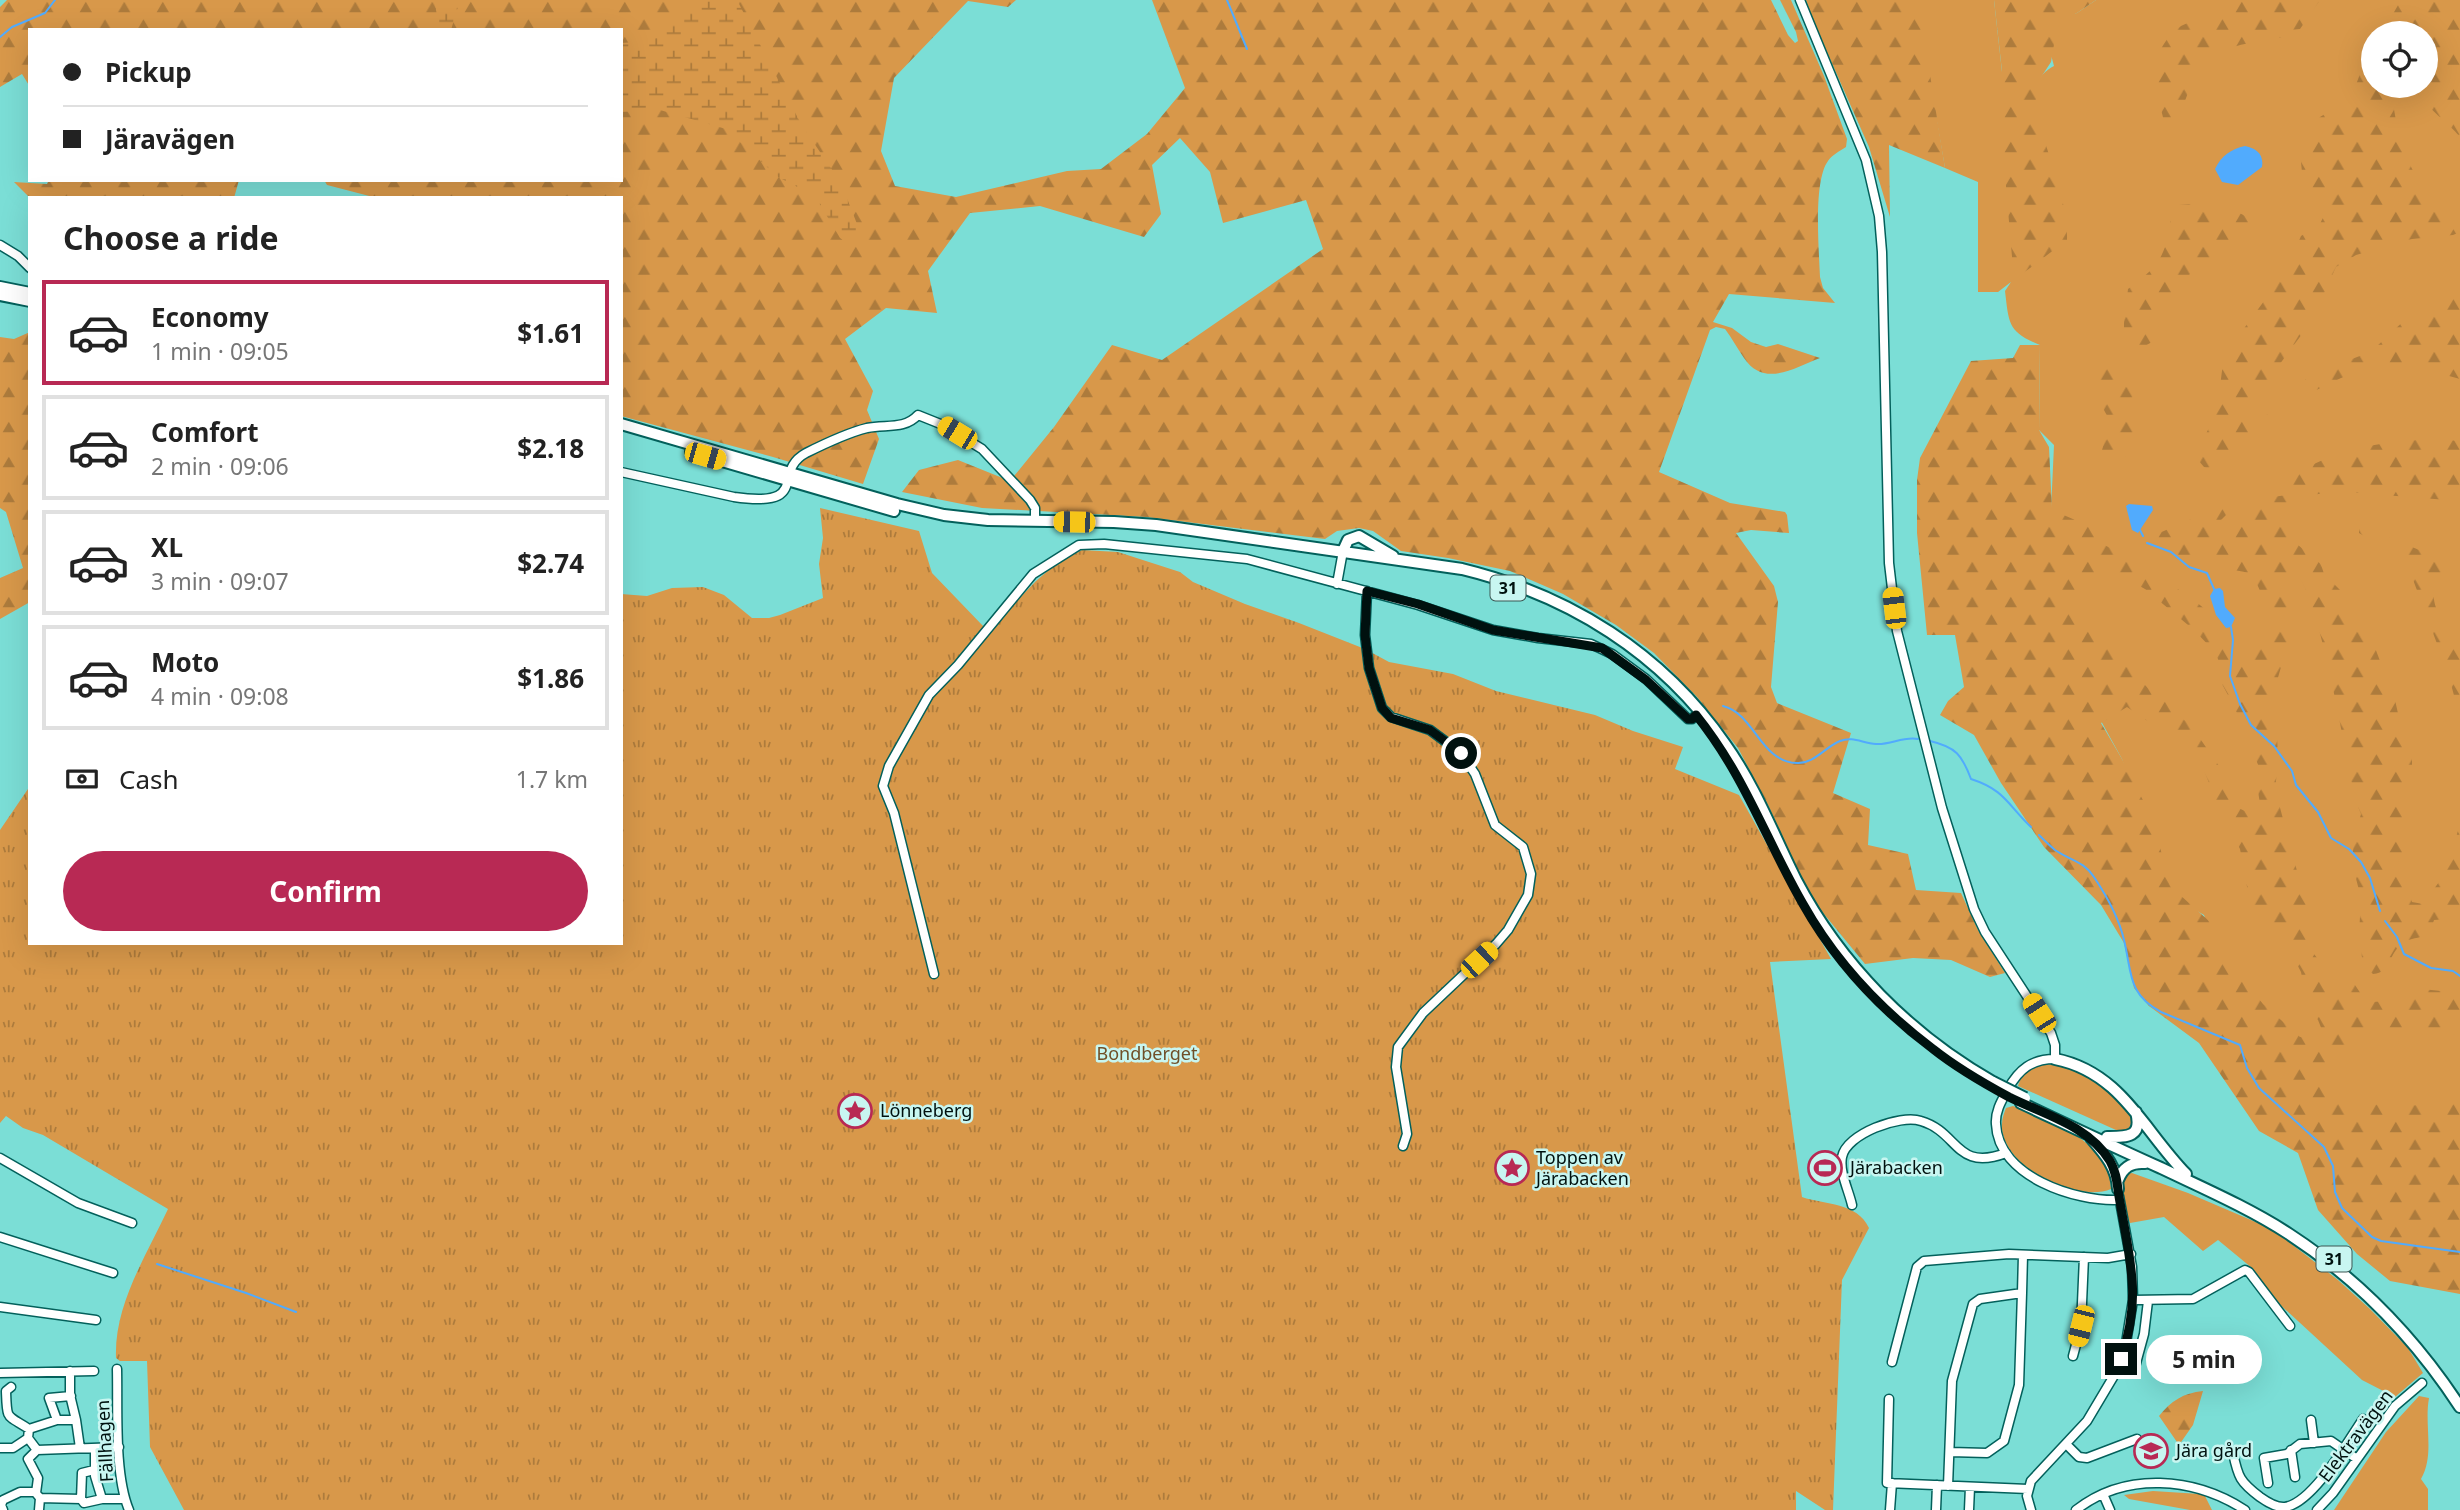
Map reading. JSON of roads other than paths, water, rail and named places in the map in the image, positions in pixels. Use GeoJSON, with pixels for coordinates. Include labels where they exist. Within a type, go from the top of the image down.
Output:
{"type":"FeatureCollection","features":[{"type":"Feature","properties":{"kind":"highway"},"geometry":{"type":"LineString","coordinates":[[0,287],[28,293]]}},
{"type":"Feature","properties":{"kind":"highway"},"geometry":{"type":"LineString","coordinates":[[0,295],[28,301]]}},
{"type":"Feature","properties":{"kind":"highway","name":"31"},"geometry":{"type":"LineString","coordinates":[[623,425],[917,517],[963,525],[1155,531],[1399,559],[1462,569],[1498,578],[1540,594],[1599,624],[1659,669],[1702,713],[1736,760],[1805,896],[1843,953],[1909,1023],[1992,1084]]}},
{"type":"Feature","properties":{"kind":"highway","name":"31"},"geometry":{"type":"LineString","coordinates":[[623,431],[927,512],[963,518],[1156,525],[1462,575],[1513,589],[1554,606],[1593,627],[1632,654],[1696,715],[1741,779],[1802,902],[1841,959],[1900,1023],[1945,1058],[2087,1134],[2259,1216],[2329,1262],[2404,1334],[2429,1362],[2460,1406]]}},
{"type":"Feature","properties":{"kind":"highway"},"geometry":{"type":"LineString","coordinates":[[1343,554],[1348,540],[1359,536],[1399,559]]}},
{"type":"Feature","properties":{"kind":"highway"},"geometry":{"type":"LineString","coordinates":[[2055,1059],[2076,1064],[2100,1076],[2116,1090],[2136,1112],[2162,1149],[2186,1174]]}},
{"type":"Feature","properties":{"kind":"highway","name":"31"},"geometry":{"type":"LineString","coordinates":[[2023,1101],[2186,1174],[2269,1215],[2313,1244],[2351,1273],[2400,1321],[2460,1396]]}},
{"type":"Feature","properties":{"kind":"highway"},"geometry":{"type":"LineString","coordinates":[[2107,1137],[2127,1137],[2133,1134],[2137,1127],[2136,1112]]}},
{"type":"Feature","properties":{"kind":"highway"},"geometry":{"type":"LineString","coordinates":[[2087,1134],[2109,1159],[2118,1190]]}},
{"type":"Feature","properties":{"kind":"highway"},"geometry":{"type":"LineString","coordinates":[[2118,1190],[2122,1171],[2128,1165],[2149,1163]]}},
{"type":"Feature","properties":{"kind":"street"},"geometry":{"type":"LineString","coordinates":[[1800,0],[1866,160],[1879,216],[1889,563],[1903,658],[1942,808],[1974,909],[1985,932],[2052,1032],[2055,1059],[2036,1061],[2014,1078],[1997,1112],[1998,1138],[2016,1164],[2037,1180],[2063,1193],[2088,1198],[2118,1190],[2131,1254],[2133,1300],[2126,1343],[2115,1374],[2087,1421],[2035,1474],[2028,1489],[2031,1510]]}},
{"type":"Feature","properties":{"kind":"street"},"geometry":{"type":"LineString","coordinates":[[0,245],[28,266]]}},
{"type":"Feature","properties":{"kind":"street"},"geometry":{"type":"LineString","coordinates":[[623,472],[749,499],[781,496],[798,459],[804,454],[864,429],[902,426],[918,415],[943,425],[982,449],[1030,499],[1035,508],[1035,521]]}},
{"type":"Feature","properties":{"kind":"street"},"geometry":{"type":"LineString","coordinates":[[934,974],[894,813],[883,786],[889,766],[929,695],[958,665],[1033,574],[1079,545],[1104,544],[1247,559],[1418,604],[1493,630],[1602,648],[1646,680],[1688,719],[1696,715]]}},
{"type":"Feature","properties":{"kind":"street"},"geometry":{"type":"LineString","coordinates":[[1337,584],[1343,554]]}},
{"type":"Feature","properties":{"kind":"street"},"geometry":{"type":"LineString","coordinates":[[1367,591],[1365,635],[1369,668],[1382,708],[1391,718],[1430,730],[1461,753],[1475,774],[1495,825],[1523,847],[1531,874],[1528,895],[1507,930],[1496,944],[1423,1013],[1398,1047],[1396,1067],[1407,1134],[1403,1146]]}},
{"type":"Feature","properties":{"kind":"street"},"geometry":{"type":"LineString","coordinates":[[1852,1205],[1842,1167],[1844,1150],[1858,1137],[1891,1122],[1910,1119],[1925,1122],[1961,1151],[1976,1158],[1988,1159],[2006,1153]]}},
{"type":"Feature","properties":{"kind":"street"},"geometry":{"type":"LineString","coordinates":[[0,1158],[78,1203],[132,1223]]}},
{"type":"Feature","properties":{"kind":"street"},"geometry":{"type":"LineString","coordinates":[[0,1237],[113,1273]]}},
{"type":"Feature","properties":{"kind":"street"},"geometry":{"type":"LineString","coordinates":[[1892,1362],[1920,1263],[2023,1255],[2108,1258],[2131,1254]]}},
{"type":"Feature","properties":{"kind":"street"},"geometry":{"type":"LineString","coordinates":[[1950,1452],[1987,1453],[2004,1441],[2019,1385],[2023,1255]]}},
{"type":"Feature","properties":{"kind":"street"},"geometry":{"type":"LineString","coordinates":[[2073,1356],[2081,1326],[2084,1256]]}},
{"type":"Feature","properties":{"kind":"street"},"geometry":{"type":"LineString","coordinates":[[2133,1300],[2193,1298],[2245,1270],[2290,1326]]}},
{"type":"Feature","properties":{"kind":"street"},"geometry":{"type":"LineString","coordinates":[[1948,1486],[1952,1381],[1973,1304],[1980,1299],[2022,1293]]}},
{"type":"Feature","properties":{"kind":"street"},"geometry":{"type":"LineString","coordinates":[[2135,1367],[2144,1334],[2148,1301]]}},
{"type":"Feature","properties":{"kind":"street"},"geometry":{"type":"LineString","coordinates":[[0,1307],[96,1320]]}},
{"type":"Feature","properties":{"kind":"street","name":"Fällhagen"},"geometry":{"type":"LineString","coordinates":[[117,1369],[119,1447],[125,1499],[130,1510]]}},
{"type":"Feature","properties":{"kind":"street"},"geometry":{"type":"LineString","coordinates":[[70,1371],[71,1396],[80,1448]]}},
{"type":"Feature","properties":{"kind":"street"},"geometry":{"type":"LineString","coordinates":[[0,1373],[94,1371]]}},
{"type":"Feature","properties":{"kind":"street","name":"Elektravägen"},"geometry":{"type":"LineString","coordinates":[[2317,1510],[2333,1493],[2395,1406],[2422,1383]]}},
{"type":"Feature","properties":{"kind":"street"},"geometry":{"type":"LineString","coordinates":[[11,1387],[6,1391],[3,1411],[28,1434],[37,1450]]}},
{"type":"Feature","properties":{"kind":"street"},"geometry":{"type":"LineString","coordinates":[[57,1420],[49,1398],[71,1396]]}},
{"type":"Feature","properties":{"kind":"street"},"geometry":{"type":"LineString","coordinates":[[1889,1399],[1887,1483],[2028,1489]]}},
{"type":"Feature","properties":{"kind":"street"},"geometry":{"type":"LineString","coordinates":[[0,1448],[13,1448],[28,1434],[57,1420],[76,1419]]}},
{"type":"Feature","properties":{"kind":"street"},"geometry":{"type":"LineString","coordinates":[[2233,1453],[2236,1471],[2242,1483],[2267,1501],[2281,1507],[2296,1502],[2317,1484],[2363,1419]]}},
{"type":"Feature","properties":{"kind":"street"},"geometry":{"type":"LineString","coordinates":[[2311,1420],[2314,1443]]}},
{"type":"Feature","properties":{"kind":"street"},"geometry":{"type":"LineString","coordinates":[[2066,1444],[2079,1457],[2087,1458],[2137,1439]]}},
{"type":"Feature","properties":{"kind":"street"},"geometry":{"type":"LineString","coordinates":[[2268,1483],[2264,1458],[2287,1454],[2297,1446],[2331,1440],[2357,1459]]}},
{"type":"Feature","properties":{"kind":"street"},"geometry":{"type":"LineString","coordinates":[[39,1510],[38,1478],[28,1459],[37,1450],[119,1447]]}},
{"type":"Feature","properties":{"kind":"street"},"geometry":{"type":"LineString","coordinates":[[95,1448],[94,1470],[102,1499]]}},
{"type":"Feature","properties":{"kind":"street"},"geometry":{"type":"LineString","coordinates":[[2291,1451],[2295,1477]]}},
{"type":"Feature","properties":{"kind":"street"},"geometry":{"type":"LineString","coordinates":[[82,1504],[82,1473],[94,1470]]}},
{"type":"Feature","properties":{"kind":"street"},"geometry":{"type":"LineString","coordinates":[[1890,1510],[1892,1483]]}},
{"type":"Feature","properties":{"kind":"street"},"geometry":{"type":"LineString","coordinates":[[2076,1510],[2103,1494],[2136,1485],[2174,1483],[2207,1491],[2245,1510]]}},
{"type":"Feature","properties":{"kind":"street"},"geometry":{"type":"LineString","coordinates":[[1936,1510],[1937,1485]]}},
{"type":"Feature","properties":{"kind":"street"},"geometry":{"type":"LineString","coordinates":[[1969,1510],[1970,1487]]}},
{"type":"Feature","properties":{"kind":"street"},"geometry":{"type":"LineString","coordinates":[[3,1510],[3,1500],[20,1492],[82,1504],[102,1499],[125,1499]]}},
{"type":"Feature","properties":{"kind":"street"},"geometry":{"type":"LineString","coordinates":[[2103,1494],[2110,1510]]}},
{"type":"Feature","properties":{"kind":"water"},"geometry":{"type":"Polygon","coordinates":[[[2245,146],[2259,153],[2262,167],[2238,185],[2222,182],[2215,169],[2217,164],[2227,154],[2245,146]]]}},
{"type":"Feature","properties":{"kind":"water"},"geometry":{"type":"Polygon","coordinates":[[[2126,506],[2152,506],[2153,510],[2138,533],[2132,530],[2126,506]]]}},
{"type":"Feature","properties":{"kind":"water"},"geometry":{"type":"Polygon","coordinates":[[[2220,588],[2223,591],[2225,607],[2235,618],[2231,627],[2226,628],[2216,615],[2210,596],[2214,589],[2220,588]]]}},
{"type":"Feature","properties":{"kind":"waterway"},"geometry":{"type":"LineString","coordinates":[[0,37],[12,27],[45,13],[55,0]]}},
{"type":"Feature","properties":{"kind":"waterway"},"geometry":{"type":"LineString","coordinates":[[1227,0],[1247,49]]}},
{"type":"Feature","properties":{"kind":"waterway"},"geometry":{"type":"LineString","coordinates":[[2140,530],[2143,536]]}},
{"type":"Feature","properties":{"kind":"waterway"},"geometry":{"type":"LineString","coordinates":[[2147,543],[2171,552],[2189,567],[2207,573],[2214,589]]}},
{"type":"Feature","properties":{"kind":"waterway"},"geometry":{"type":"LineString","coordinates":[[2231,627],[2233,640],[2230,676],[2251,725],[2274,746],[2292,771],[2296,785],[2318,812],[2331,838],[2349,849],[2361,862],[2370,878],[2380,911]]}},
{"type":"Feature","properties":{"kind":"waterway"},"geometry":{"type":"LineString","coordinates":[[1723,706],[1743,718],[1766,747],[1785,761],[1809,761],[1845,740],[1876,744],[1918,739]]}},
{"type":"Feature","properties":{"kind":"waterway"},"geometry":{"type":"LineString","coordinates":[[1930,741],[1957,753],[1971,779],[1999,793],[2031,827]]}},
{"type":"Feature","properties":{"kind":"waterway"},"geometry":{"type":"LineString","coordinates":[[2039,835],[2055,850],[2086,867],[2099,884],[2119,923],[2130,972],[2142,998],[2161,1012],[2240,1045],[2247,1068],[2259,1088],[2324,1147],[2333,1166],[2335,1192],[2342,1208],[2372,1237],[2381,1241],[2460,1252]]}},
{"type":"Feature","properties":{"kind":"waterway"},"geometry":{"type":"LineString","coordinates":[[2385,921],[2397,937],[2404,954],[2431,968],[2453,971],[2460,976]]}},
{"type":"Feature","properties":{"kind":"waterway"},"geometry":{"type":"LineString","coordinates":[[157,1264],[296,1312]]}},
{"type":"Feature","properties":{"kind":"place","name":"Lönneberg"},"geometry":{"type":"Point","coordinates":[855,1111]}},
{"type":"Feature","properties":{"kind":"place","name":"Toppen av Järabacken"},"geometry":{"type":"Point","coordinates":[1512,1168]}},
{"type":"Feature","properties":{"kind":"place","name":"Järabacken"},"geometry":{"type":"Point","coordinates":[1825,1168]}},
{"type":"Feature","properties":{"kind":"place","name":"Jära gård"},"geometry":{"type":"Point","coordinates":[2151,1451]}},
{"type":"Feature","properties":{"kind":"park label","name":"Bondberget"},"geometry":{"type":"Point","coordinates":[1147,1054]}}]}
